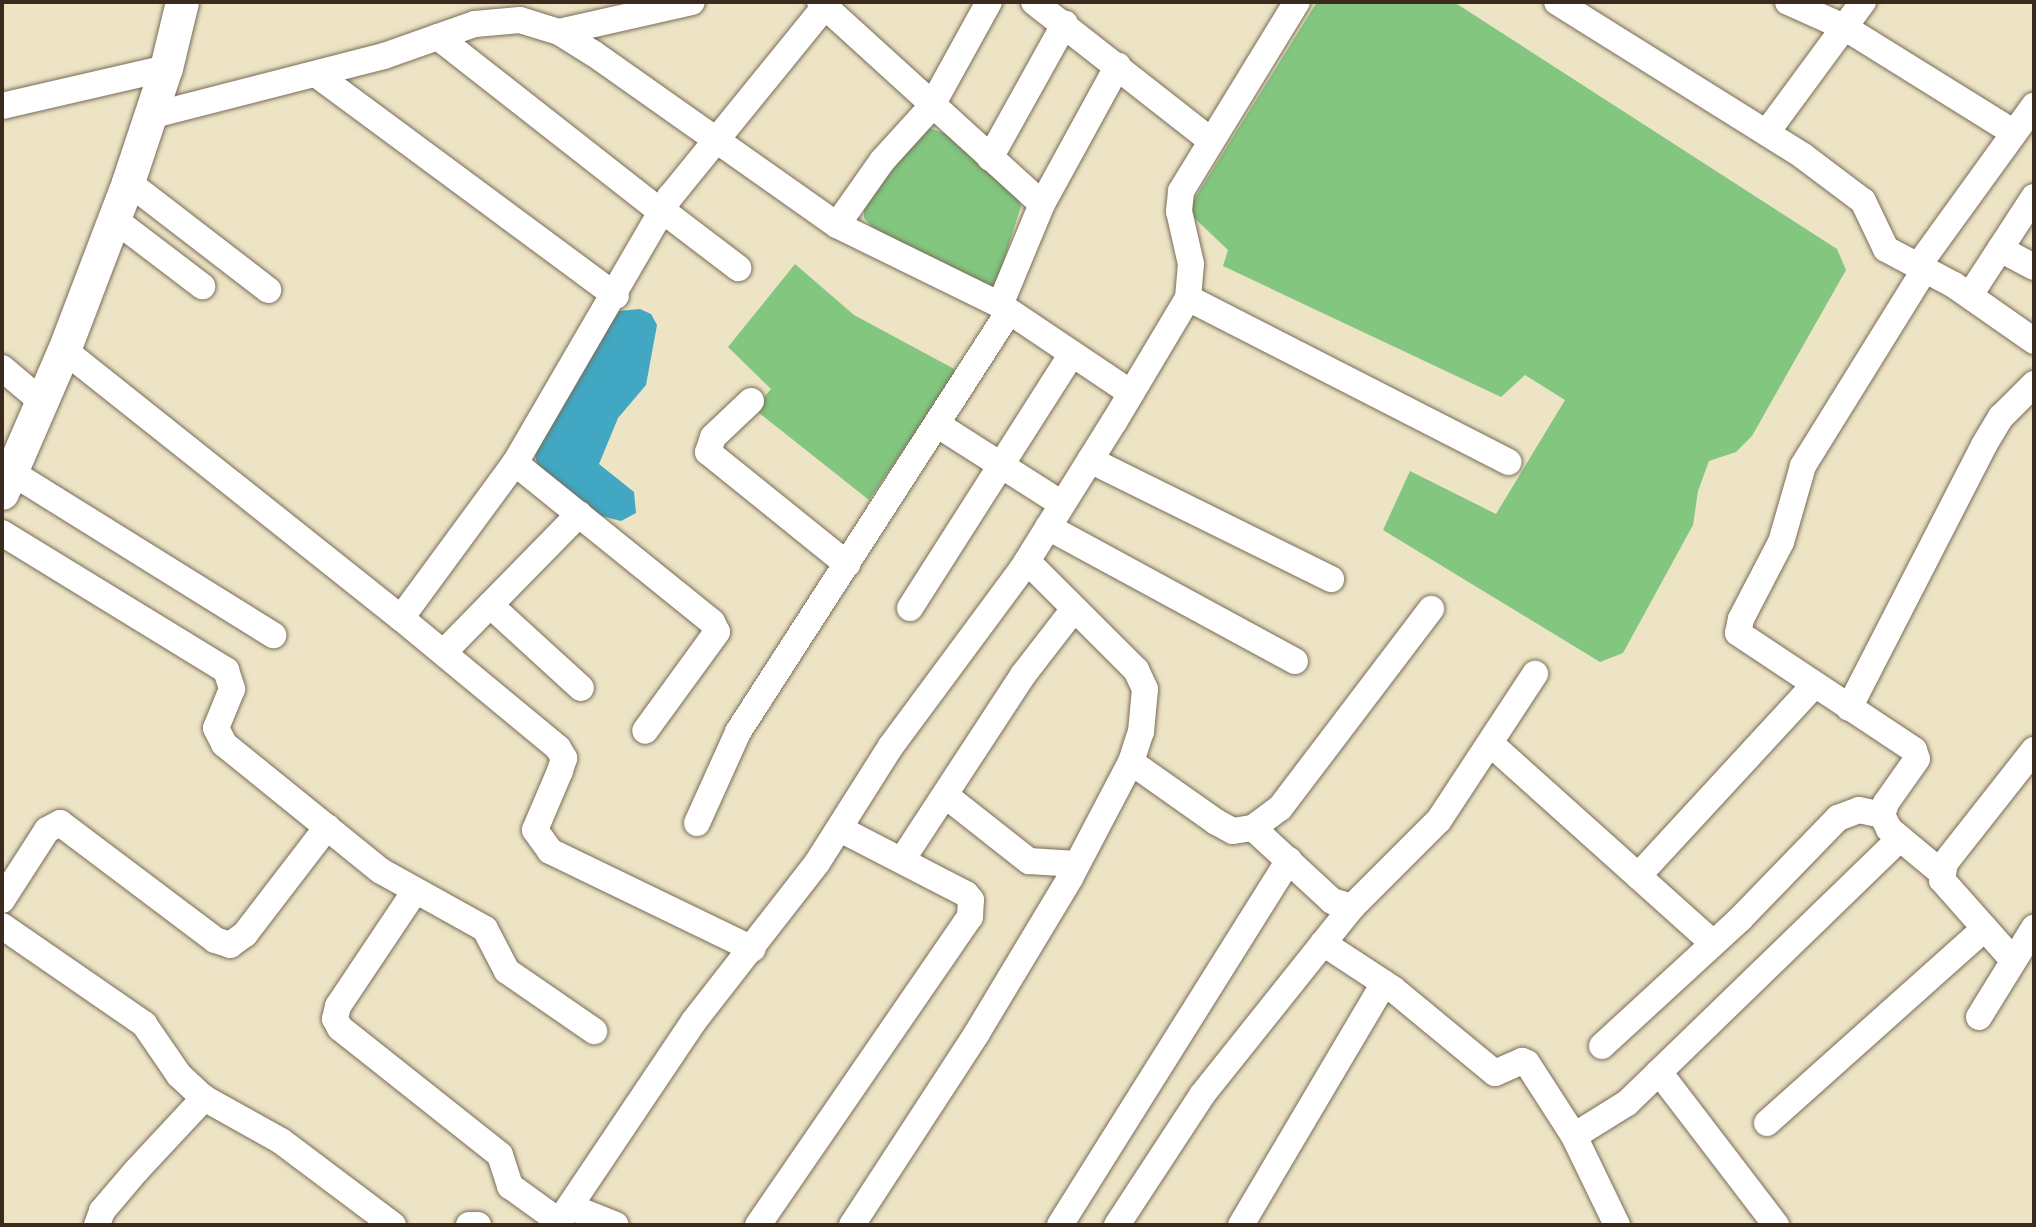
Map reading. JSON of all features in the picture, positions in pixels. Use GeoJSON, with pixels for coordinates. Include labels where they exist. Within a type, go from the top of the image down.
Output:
{"type":"FeatureCollection","features":[{"type":"Feature","properties":{"kind":"street"},"geometry":{"type":"LineString","coordinates":[[182,2],[166,68],[128,182],[64,350],[6,483],[273,635]]}},
{"type":"Feature","properties":{"kind":"street"},"geometry":{"type":"LineString","coordinates":[[559,32],[692,2]]}},
{"type":"Feature","properties":{"kind":"street"},"geometry":{"type":"LineString","coordinates":[[837,225],[883,161],[931,107],[989,2]]}},
{"type":"Feature","properties":{"kind":"street"},"geometry":{"type":"LineString","coordinates":[[1034,2],[1066,15],[1118,65],[1211,141]]}},
{"type":"Feature","properties":{"kind":"street"},"geometry":{"type":"LineString","coordinates":[[563,1218],[694,1021],[753,949],[841,829],[891,746],[1027,561],[1131,393],[1188,298],[1191,264],[1179,211],[1181,191],[1297,2]]}},
{"type":"Feature","properties":{"kind":"street"},"geometry":{"type":"LineString","coordinates":[[1557,2],[1767,132],[1863,201],[1886,249],[1970,295],[2034,341]]}},
{"type":"Feature","properties":{"kind":"street"},"geometry":{"type":"LineString","coordinates":[[1788,2],[1844,27],[2013,132]]}},
{"type":"Feature","properties":{"kind":"street"},"geometry":{"type":"LineString","coordinates":[[1767,132],[1863,2]]}},
{"type":"Feature","properties":{"kind":"street"},"geometry":{"type":"LineString","coordinates":[[401,618],[515,463],[616,296],[620,279],[662,211],[822,4],[931,107],[1042,204]]}},
{"type":"Feature","properties":{"kind":"street"},"geometry":{"type":"LineString","coordinates":[[990,158],[1066,15]]}},
{"type":"Feature","properties":{"kind":"street"},"geometry":{"type":"LineString","coordinates":[[150,116],[316,74],[503,19],[559,32],[717,137],[837,225],[1004,308],[1131,393]]}},
{"type":"Feature","properties":{"kind":"street"},"geometry":{"type":"LineString","coordinates":[[438,37],[738,268]]}},
{"type":"Feature","properties":{"kind":"street"},"geometry":{"type":"LineString","coordinates":[[696,823],[737,732],[938,425],[1004,308],[1042,204],[1118,65]]}},
{"type":"Feature","properties":{"kind":"street"},"geometry":{"type":"LineString","coordinates":[[2,106],[166,68]]}},
{"type":"Feature","properties":{"kind":"street"},"geometry":{"type":"LineString","coordinates":[[316,74],[616,296]]}},
{"type":"Feature","properties":{"kind":"street"},"geometry":{"type":"LineString","coordinates":[[1882,816],[1886,803],[1917,759],[1914,750],[1738,633],[1741,619],[1775,555],[1803,466],[1922,268],[2013,132],[2034,106]]}},
{"type":"Feature","properties":{"kind":"street"},"geometry":{"type":"LineString","coordinates":[[128,182],[268,290]]}},
{"type":"Feature","properties":{"kind":"street"},"geometry":{"type":"LineString","coordinates":[[1970,295],[2034,197]]}},
{"type":"Feature","properties":{"kind":"street"},"geometry":{"type":"LineString","coordinates":[[114,219],[202,286]]}},
{"type":"Feature","properties":{"kind":"street"},"geometry":{"type":"LineString","coordinates":[[2000,249],[2034,267]]}},
{"type":"Feature","properties":{"kind":"street"},"geometry":{"type":"LineString","coordinates":[[1188,298],[1509,462]]}},
{"type":"Feature","properties":{"kind":"street"},"geometry":{"type":"LineString","coordinates":[[64,350],[444,652],[547,738],[564,758],[538,813],[535,830],[540,841],[551,851],[753,949]]}},
{"type":"Feature","properties":{"kind":"street"},"geometry":{"type":"LineString","coordinates":[[910,608],[1071,355]]}},
{"type":"Feature","properties":{"kind":"street"},"geometry":{"type":"LineString","coordinates":[[2,368],[40,400]]}},
{"type":"Feature","properties":{"kind":"street"},"geometry":{"type":"LineString","coordinates":[[1849,708],[1984,445],[2001,417],[2034,384]]}},
{"type":"Feature","properties":{"kind":"street"},"geometry":{"type":"LineString","coordinates":[[751,401],[713,437],[708,452],[847,564]]}},
{"type":"Feature","properties":{"kind":"street"},"geometry":{"type":"LineString","coordinates":[[938,425],[1062,504]]}},
{"type":"Feature","properties":{"kind":"street"},"geometry":{"type":"LineString","coordinates":[[1090,460],[1331,579]]}},
{"type":"Feature","properties":{"kind":"street"},"geometry":{"type":"LineString","coordinates":[[515,463],[712,622],[717,632],[645,731]]}},
{"type":"Feature","properties":{"kind":"street"},"geometry":{"type":"LineString","coordinates":[[444,652],[579,514]]}},
{"type":"Feature","properties":{"kind":"street"},"geometry":{"type":"LineString","coordinates":[[1048,527],[1295,662]]}},
{"type":"Feature","properties":{"kind":"street"},"geometry":{"type":"LineString","coordinates":[[2,533],[226,670],[232,688],[218,718],[218,735],[327,827],[415,891],[485,929],[508,971],[594,1031]]}},
{"type":"Feature","properties":{"kind":"street"},"geometry":{"type":"LineString","coordinates":[[852,1225],[977,1033],[1077,864],[1131,762],[1141,732],[1145,689],[1136,670],[1027,561]]}},
{"type":"Feature","properties":{"kind":"street"},"geometry":{"type":"LineString","coordinates":[[490,605],[581,688]]}},
{"type":"Feature","properties":{"kind":"street"},"geometry":{"type":"LineString","coordinates":[[902,860],[1017,683],[1074,609]]}},
{"type":"Feature","properties":{"kind":"street"},"geometry":{"type":"LineString","coordinates":[[1131,762],[1233,831],[1253,828],[1280,808],[1431,609]]}},
{"type":"Feature","properties":{"kind":"street"},"geometry":{"type":"LineString","coordinates":[[1118,1225],[1202,1096],[1323,943],[1352,907],[1439,820],[1535,674]]}},
{"type":"Feature","properties":{"kind":"street"},"geometry":{"type":"LineString","coordinates":[[1638,876],[1814,685]]}},
{"type":"Feature","properties":{"kind":"street"},"geometry":{"type":"LineString","coordinates":[[1491,744],[1713,943]]}},
{"type":"Feature","properties":{"kind":"street"},"geometry":{"type":"LineString","coordinates":[[2012,960],[1954,898],[1942,880],[1945,863],[2034,750]]}},
{"type":"Feature","properties":{"kind":"street"},"geometry":{"type":"LineString","coordinates":[[945,794],[1029,861],[1077,864]]}},
{"type":"Feature","properties":{"kind":"street"},"geometry":{"type":"LineString","coordinates":[[1602,1046],[1713,943],[1838,818],[1859,810],[1882,816],[1900,838],[1943,874]]}},
{"type":"Feature","properties":{"kind":"street"},"geometry":{"type":"LineString","coordinates":[[2,900],[47,830],[60,823],[74,829],[215,940],[230,945],[245,934],[327,827]]}},
{"type":"Feature","properties":{"kind":"street"},"geometry":{"type":"LineString","coordinates":[[1253,828],[1339,906],[1352,907]]}},
{"type":"Feature","properties":{"kind":"street"},"geometry":{"type":"LineString","coordinates":[[758,1225],[970,917],[971,901],[966,894],[841,829]]}},
{"type":"Feature","properties":{"kind":"street"},"geometry":{"type":"LineString","coordinates":[[1574,1136],[1627,1103],[1900,838]]}},
{"type":"Feature","properties":{"kind":"street"},"geometry":{"type":"LineString","coordinates":[[1060,1225],[1289,860]]}},
{"type":"Feature","properties":{"kind":"street"},"geometry":{"type":"LineString","coordinates":[[415,891],[338,1006],[335,1019],[340,1028],[500,1155],[510,1186],[563,1218],[616,1225]]}},
{"type":"Feature","properties":{"kind":"street"},"geometry":{"type":"LineString","coordinates":[[2,926],[144,1024],[179,1074],[204,1098],[281,1141],[393,1225]]}},
{"type":"Feature","properties":{"kind":"street"},"geometry":{"type":"LineString","coordinates":[[1979,1017],[2034,928]]}},
{"type":"Feature","properties":{"kind":"street"},"geometry":{"type":"LineString","coordinates":[[1767,1123],[1984,929]]}},
{"type":"Feature","properties":{"kind":"street"},"geometry":{"type":"LineString","coordinates":[[1323,943],[1384,983],[1495,1073],[1526,1062],[1574,1136],[1617,1225]]}},
{"type":"Feature","properties":{"kind":"street"},"geometry":{"type":"LineString","coordinates":[[1241,1225],[1384,983]]}},
{"type":"Feature","properties":{"kind":"street"},"geometry":{"type":"LineString","coordinates":[[1660,1072],[1776,1225]]}},
{"type":"Feature","properties":{"kind":"street"},"geometry":{"type":"LineString","coordinates":[[97,1225],[102,1212],[136,1171],[204,1098]]}},
{"type":"Feature","properties":{"kind":"street"},"geometry":{"type":"LineString","coordinates":[[469,1225],[478,1225]]}},
{"type":"Feature","properties":{"kind":"green space"},"geometry":{"type":"Polygon","coordinates":[[[1317,2],[1454,2],[1837,249],[1846,270],[1752,436],[1736,452],[1709,461],[1698,491],[1693,525],[1623,653],[1600,662],[1383,530],[1410,471],[1496,514],[1565,400],[1525,375],[1501,397],[1223,266],[1228,250],[1187,211],[1317,2]]]}},
{"type":"Feature","properties":{"kind":"green space"},"geometry":{"type":"Polygon","coordinates":[[[927,127],[949,135],[1015,189],[1021,206],[994,292],[872,227],[864,218],[864,206],[927,127]]]}},
{"type":"Feature","properties":{"kind":"green space"},"geometry":{"type":"Polygon","coordinates":[[[795,264],[854,315],[958,371],[869,500],[754,409],[771,389],[728,347],[795,264]]]}},
{"type":"Feature","properties":{"kind":"water"},"geometry":{"type":"Polygon","coordinates":[[[640,309],[651,314],[657,325],[646,385],[618,418],[599,464],[634,492],[636,513],[621,521],[590,513],[538,469],[535,455],[617,311],[640,309]]]}}]}
